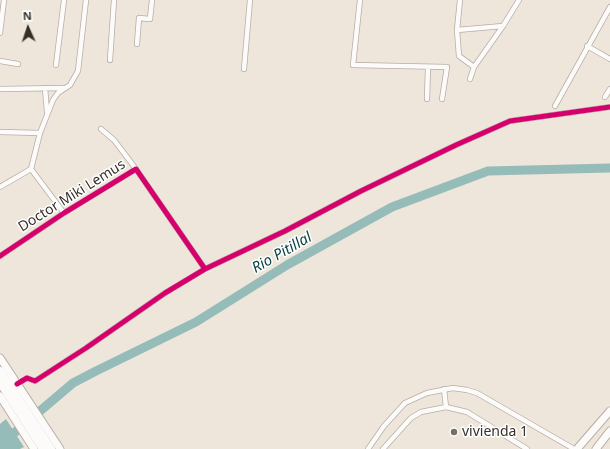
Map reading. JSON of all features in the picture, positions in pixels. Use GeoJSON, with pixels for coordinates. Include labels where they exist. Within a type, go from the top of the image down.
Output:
{"type":"FeatureCollection","features":[{"type":"Feature","properties":{"kind":"highway"},"geometry":{"type":"LineString","coordinates":[[0,371],[51,449]]}},
{"type":"Feature","properties":{"kind":"highway"},"geometry":{"type":"LineString","coordinates":[[0,382],[11,389],[43,449]]}},
{"type":"Feature","properties":{"kind":"main road"},"geometry":{"type":"LineString","coordinates":[[0,358],[34,449]]}},
{"type":"Feature","properties":{"kind":"main road"},"geometry":{"type":"LineString","coordinates":[[11,389],[60,449]]}},
{"type":"Feature","properties":{"kind":"main road"},"geometry":{"type":"LineString","coordinates":[[576,449],[610,411]]}},
{"type":"Feature","properties":{"kind":"main road"},"geometry":{"type":"LineString","coordinates":[[596,449],[610,431]]}},
{"type":"Feature","properties":{"kind":"street"},"geometry":{"type":"LineString","coordinates":[[0,33],[4,0]]}},
{"type":"Feature","properties":{"kind":"street"},"geometry":{"type":"LineString","coordinates":[[56,65],[64,0]]}},
{"type":"Feature","properties":{"kind":"street"},"geometry":{"type":"LineString","coordinates":[[0,187],[31,169],[40,133],[53,100],[70,85],[78,71],[86,0]]}},
{"type":"Feature","properties":{"kind":"street"},"geometry":{"type":"LineString","coordinates":[[110,60],[114,0]]}},
{"type":"Feature","properties":{"kind":"street"},"geometry":{"type":"LineString","coordinates":[[136,44],[139,18],[150,19],[152,0]]}},
{"type":"Feature","properties":{"kind":"street"},"geometry":{"type":"LineString","coordinates":[[244,69],[250,0]]}},
{"type":"Feature","properties":{"kind":"street"},"geometry":{"type":"LineString","coordinates":[[360,0],[353,65],[447,67],[442,99]]}},
{"type":"Feature","properties":{"kind":"street"},"geometry":{"type":"LineString","coordinates":[[460,0],[457,30],[459,56],[474,67]]}},
{"type":"Feature","properties":{"kind":"street"},"geometry":{"type":"LineString","coordinates":[[470,79],[474,67],[503,26],[519,0]]}},
{"type":"Feature","properties":{"kind":"street"},"geometry":{"type":"LineString","coordinates":[[555,106],[610,7]]}},
{"type":"Feature","properties":{"kind":"street"},"geometry":{"type":"LineString","coordinates":[[457,30],[503,26]]}},
{"type":"Feature","properties":{"kind":"street"},"geometry":{"type":"LineString","coordinates":[[587,46],[610,59]]}},
{"type":"Feature","properties":{"kind":"street"},"geometry":{"type":"LineString","coordinates":[[0,61],[18,64]]}},
{"type":"Feature","properties":{"kind":"street"},"geometry":{"type":"LineString","coordinates":[[427,99],[428,67]]}},
{"type":"Feature","properties":{"kind":"street"},"geometry":{"type":"LineString","coordinates":[[45,88],[48,114]]}},
{"type":"Feature","properties":{"kind":"street"},"geometry":{"type":"LineString","coordinates":[[0,89],[65,88]]}},
{"type":"Feature","properties":{"kind":"street"},"geometry":{"type":"LineString","coordinates":[[605,97],[610,89]]}},
{"type":"Feature","properties":{"kind":"street"},"geometry":{"type":"LineString","coordinates":[[11,389],[28,378],[35,381],[86,348],[165,293],[205,268],[285,231],[361,191],[456,145],[510,121],[610,107]]}},
{"type":"Feature","properties":{"kind":"street"},"geometry":{"type":"LineString","coordinates":[[101,129],[114,140],[136,169]]}},
{"type":"Feature","properties":{"kind":"street"},"geometry":{"type":"LineString","coordinates":[[0,132],[40,133]]}},
{"type":"Feature","properties":{"kind":"street"},"geometry":{"type":"LineString","coordinates":[[31,169],[64,213]]}},
{"type":"Feature","properties":{"kind":"street","name":"Doctor Miki Lemus"},"geometry":{"type":"LineString","coordinates":[[0,256],[64,213],[136,169],[205,268]]}},
{"type":"Feature","properties":{"kind":"street"},"geometry":{"type":"LineString","coordinates":[[444,389],[446,407]]}},
{"type":"Feature","properties":{"kind":"street"},"geometry":{"type":"LineString","coordinates":[[368,449],[384,426],[405,403],[427,393],[444,389],[460,389],[477,393],[576,449]]}},
{"type":"Feature","properties":{"kind":"street"},"geometry":{"type":"LineString","coordinates":[[383,449],[411,418],[421,412],[446,407],[467,412],[527,449]]}},
{"type":"Feature","properties":{"kind":"water"},"geometry":{"type":"Polygon","coordinates":[[[6,419],[24,447],[20,449],[0,449],[0,424],[6,419]]]}},
{"type":"Feature","properties":{"kind":"waterway","name":"Rio Pitillal"},"geometry":{"type":"LineString","coordinates":[[0,445],[73,383],[196,322],[287,265],[392,207],[488,171],[610,168]]}},
{"type":"Feature","properties":{"kind":"cycle path"},"geometry":{"type":"LineString","coordinates":[[17,384],[27,378],[35,381],[86,348],[165,293],[205,269],[285,231],[361,191],[456,145],[510,121],[610,107]]}},
{"type":"Feature","properties":{"kind":"cycle path"},"geometry":{"type":"LineString","coordinates":[[0,256],[64,213],[136,169],[205,269]]}},
{"type":"Feature","properties":{"kind":"place","name":"vivienda 1"},"geometry":{"type":"Point","coordinates":[454,432]}}]}
